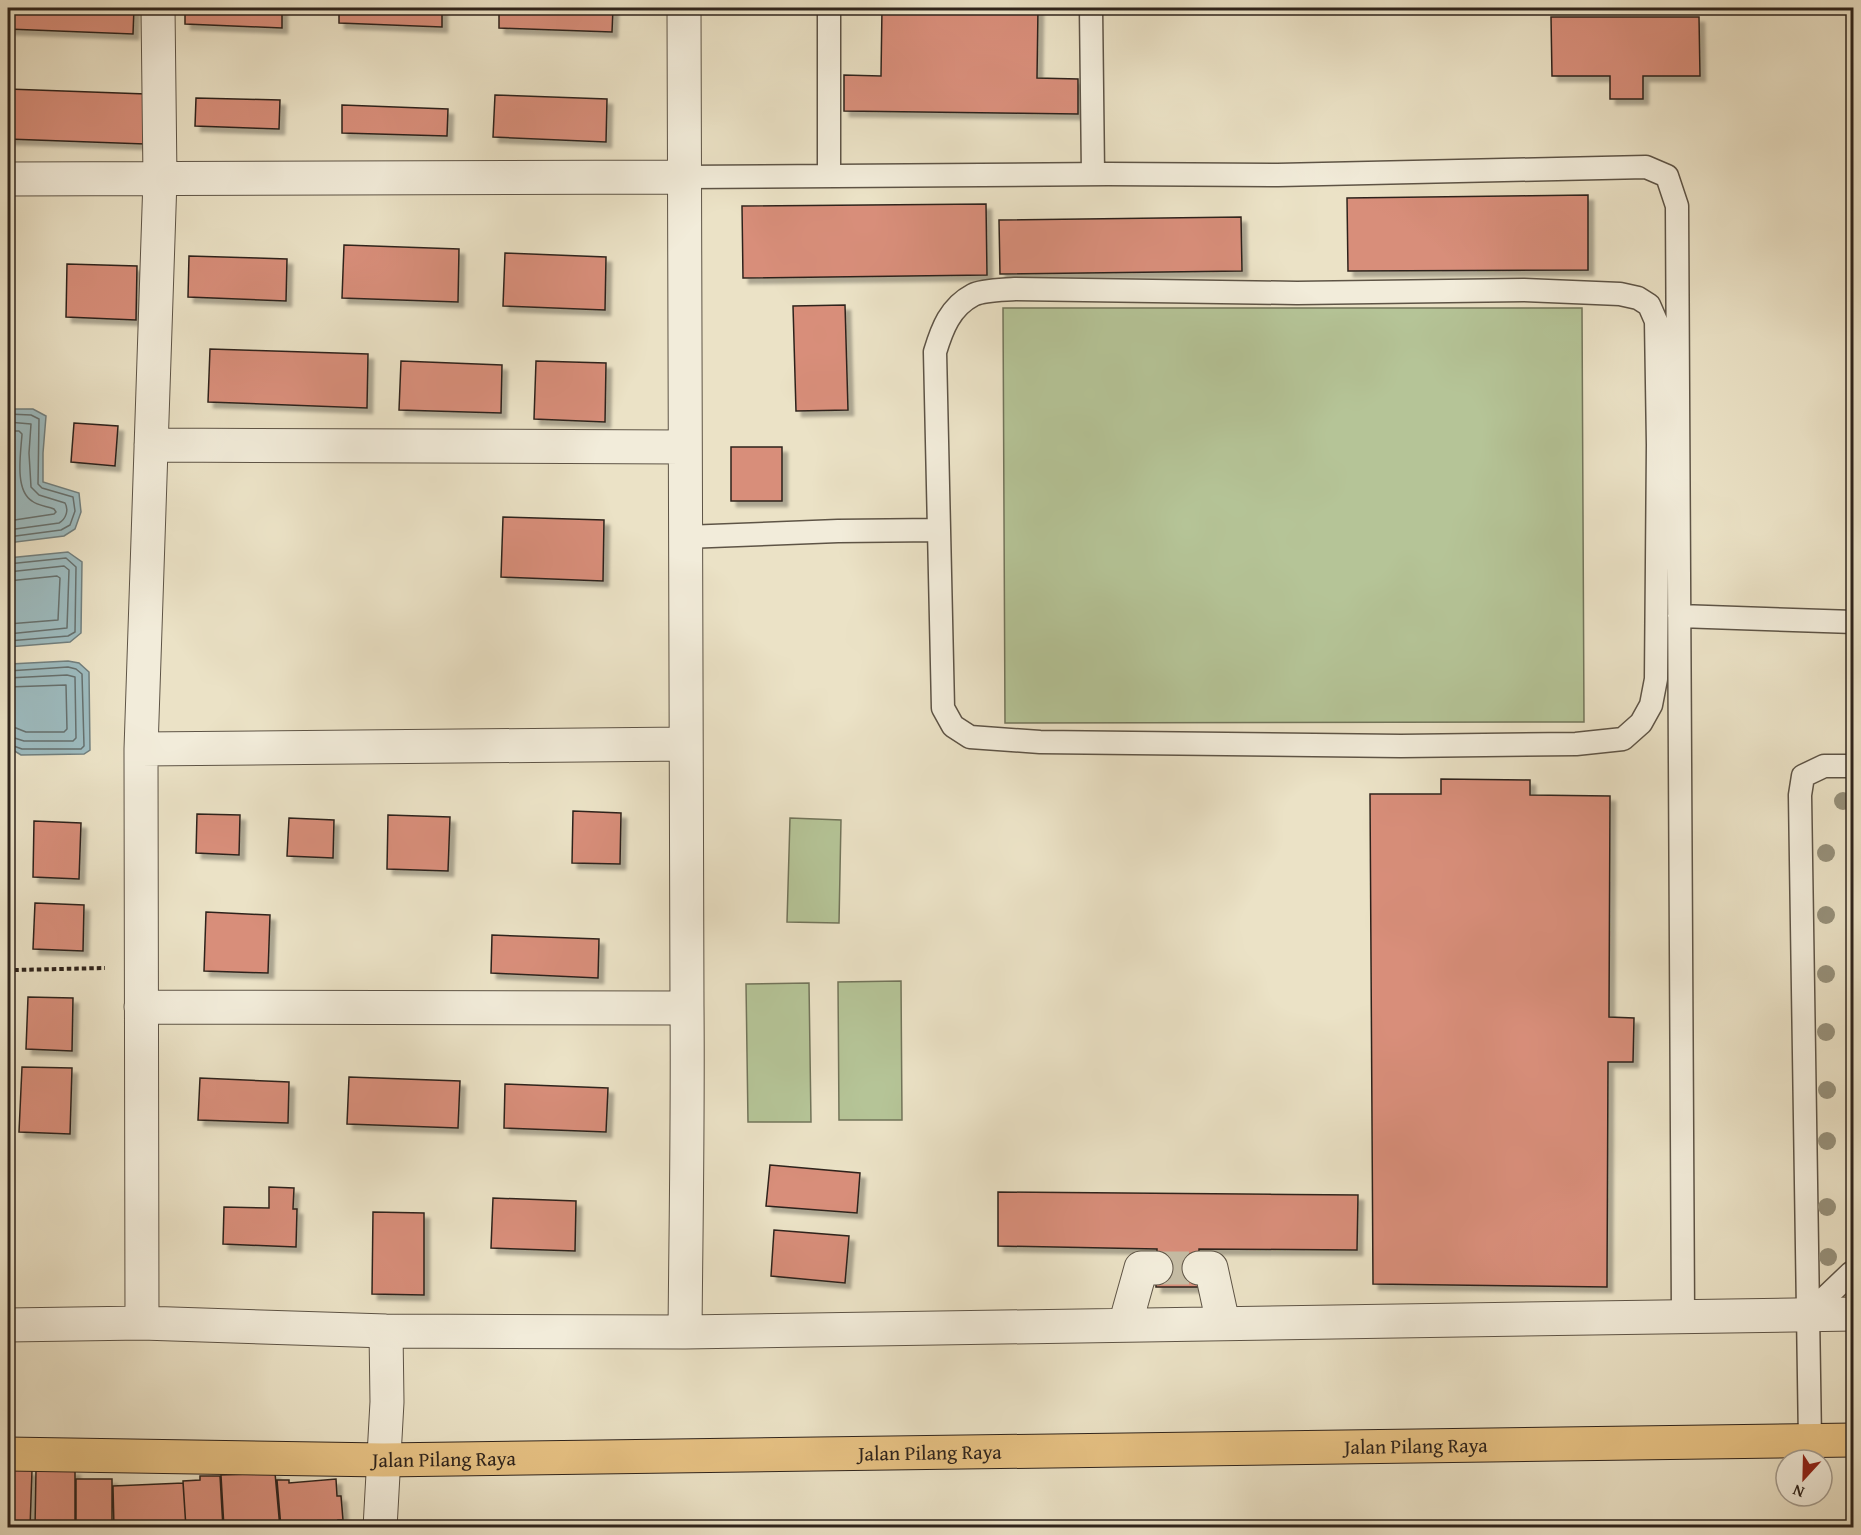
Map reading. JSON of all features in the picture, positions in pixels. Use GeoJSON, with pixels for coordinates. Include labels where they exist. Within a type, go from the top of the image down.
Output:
{"type":"FeatureCollection","features":[{"type":"Feature","properties":{"kind":"highway","name":"Jalan Pilang Raya"},"geometry":{"type":"LineString","coordinates":[[8,1454],[382,1460],[1854,1440]]}},
{"type":"Feature","properties":{"kind":"street"},"geometry":{"type":"LineString","coordinates":[[142,1323],[141,749],[160,179],[158,8]]}},
{"type":"Feature","properties":{"kind":"street"},"geometry":{"type":"LineString","coordinates":[[684,8],[683,447],[687,1008],[685,1332]]}},
{"type":"Feature","properties":{"kind":"street"},"geometry":{"type":"LineString","coordinates":[[8,179],[683,177]]}},
{"type":"Feature","properties":{"kind":"street"},"geometry":{"type":"LineString","coordinates":[[151,445],[683,447]]}},
{"type":"Feature","properties":{"kind":"street"},"geometry":{"type":"LineString","coordinates":[[141,749],[686,744]]}},
{"type":"Feature","properties":{"kind":"street"},"geometry":{"type":"LineString","coordinates":[[141,1007],[687,1008]]}},
{"type":"Feature","properties":{"kind":"street"},"geometry":{"type":"LineString","coordinates":[[1125,1325],[1142,1268],[1156,1268]]}},
{"type":"Feature","properties":{"kind":"street"},"geometry":{"type":"LineString","coordinates":[[1199,1268],[1211,1268],[1223,1323]]}},
{"type":"Feature","properties":{"kind":"street"},"geometry":{"type":"LineString","coordinates":[[8,1325],[142,1323],[386,1343],[685,1332],[1854,1314]]}},
{"type":"Feature","properties":{"kind":"street"},"geometry":{"type":"LineString","coordinates":[[380,1517],[387,1402],[386,1343]]}},
{"type":"Feature","properties":{"kind":"lane"},"geometry":{"type":"LineString","coordinates":[[829,8],[830,176]]}},
{"type":"Feature","properties":{"kind":"lane"},"geometry":{"type":"LineString","coordinates":[[1091,8],[1093,174]]}},
{"type":"Feature","properties":{"kind":"lane"},"geometry":{"type":"LineString","coordinates":[[683,177],[1278,175],[1646,167],[1667,176],[1677,206],[1683,1316]]}},
{"type":"Feature","properties":{"kind":"lane"},"geometry":{"type":"LineString","coordinates":[[1015,289],[1588,292],[1620,294],[1638,298],[1649,305],[1656,321],[1658,445],[1656,679],[1651,705],[1641,723],[1623,740],[1576,744],[1401,746],[1041,742],[970,736],[953,726],[943,708],[938,530],[935,352],[945,322],[974,294],[1015,289]]}},
{"type":"Feature","properties":{"kind":"lane"},"geometry":{"type":"LineString","coordinates":[[685,537],[938,530]]}},
{"type":"Feature","properties":{"kind":"lane"},"geometry":{"type":"LineString","coordinates":[[1679,616],[1854,622]]}},
{"type":"Feature","properties":{"kind":"lane"},"geometry":{"type":"LineString","coordinates":[[1810,1441],[1800,795],[1803,776],[1824,766],[1854,766]]}},
{"type":"Feature","properties":{"kind":"lane"},"geometry":{"type":"LineString","coordinates":[[1808,1314],[1851,1273]]}},
{"type":"Feature","properties":{"kind":"path"},"geometry":{"type":"LineString","coordinates":[[8,974],[14,970],[142,968]]}},
{"type":"Feature","properties":{"kind":"green space"},"geometry":{"type":"Polygon","coordinates":[[[1003,308],[1582,308],[1584,722],[1005,723],[1003,308]]]}},
{"type":"Feature","properties":{"kind":"green space"},"geometry":{"type":"Polygon","coordinates":[[[790,818],[841,820],[839,923],[787,922],[790,818]]]}},
{"type":"Feature","properties":{"kind":"green space"},"geometry":{"type":"Polygon","coordinates":[[[901,981],[902,1120],[839,1120],[838,982],[901,981]]]}},
{"type":"Feature","properties":{"kind":"green space"},"geometry":{"type":"Polygon","coordinates":[[[809,983],[811,1122],[748,1122],[746,984],[809,983]]]}},
{"type":"Feature","properties":{"kind":"water"},"geometry":{"type":"Polygon","coordinates":[[[8,409],[33,409],[46,416],[43,482],[79,493],[81,512],[75,529],[64,536],[8,543],[8,409]]]}},
{"type":"Feature","properties":{"kind":"water"},"geometry":{"type":"Polygon","coordinates":[[[68,552],[82,562],[81,633],[70,642],[8,647],[8,558],[68,552]]]}},
{"type":"Feature","properties":{"kind":"water"},"geometry":{"type":"Polygon","coordinates":[[[68,661],[79,663],[89,672],[90,750],[84,754],[21,755],[8,747],[8,666],[10,664],[68,661]]]}},
{"type":"Feature","properties":{"kind":"building"},"geometry":{"type":"Polygon","coordinates":[[[8,8],[134,8],[133,34],[8,29],[8,8]]]}},
{"type":"Feature","properties":{"kind":"building"},"geometry":{"type":"Polygon","coordinates":[[[185,8],[282,8],[282,28],[185,24],[185,8]]]}},
{"type":"Feature","properties":{"kind":"building"},"geometry":{"type":"Polygon","coordinates":[[[339,8],[442,8],[442,27],[339,23],[339,8]]]}},
{"type":"Feature","properties":{"kind":"building"},"geometry":{"type":"Polygon","coordinates":[[[499,8],[613,8],[612,32],[499,28],[499,8]]]}},
{"type":"Feature","properties":{"kind":"building"},"geometry":{"type":"Polygon","coordinates":[[[882,8],[1038,8],[1037,78],[1078,79],[1078,114],[844,111],[844,75],[881,76],[882,8]]]}},
{"type":"Feature","properties":{"kind":"building"},"geometry":{"type":"Polygon","coordinates":[[[1551,17],[1699,17],[1700,76],[1643,76],[1643,99],[1610,99],[1610,76],[1552,76],[1551,17]]]}},
{"type":"Feature","properties":{"kind":"building"},"geometry":{"type":"Polygon","coordinates":[[[8,89],[146,94],[145,144],[8,139],[8,89]]]}},
{"type":"Feature","properties":{"kind":"building"},"geometry":{"type":"Polygon","coordinates":[[[495,95],[607,99],[606,142],[493,137],[495,95]]]}},
{"type":"Feature","properties":{"kind":"building"},"geometry":{"type":"Polygon","coordinates":[[[196,98],[280,100],[279,129],[195,126],[196,98]]]}},
{"type":"Feature","properties":{"kind":"building"},"geometry":{"type":"Polygon","coordinates":[[[342,105],[448,109],[447,136],[342,133],[342,105]]]}},
{"type":"Feature","properties":{"kind":"building"},"geometry":{"type":"Polygon","coordinates":[[[1588,195],[1588,270],[1348,271],[1347,198],[1588,195]]]}},
{"type":"Feature","properties":{"kind":"building"},"geometry":{"type":"Polygon","coordinates":[[[986,204],[987,275],[743,278],[742,206],[986,204]]]}},
{"type":"Feature","properties":{"kind":"building"},"geometry":{"type":"Polygon","coordinates":[[[1241,217],[1242,271],[1000,274],[999,220],[1241,217]]]}},
{"type":"Feature","properties":{"kind":"building"},"geometry":{"type":"Polygon","coordinates":[[[344,245],[459,249],[458,302],[342,298],[344,245]]]}},
{"type":"Feature","properties":{"kind":"building"},"geometry":{"type":"Polygon","coordinates":[[[505,253],[606,257],[605,310],[503,306],[505,253]]]}},
{"type":"Feature","properties":{"kind":"building"},"geometry":{"type":"Polygon","coordinates":[[[189,256],[287,259],[286,301],[188,297],[189,256]]]}},
{"type":"Feature","properties":{"kind":"building"},"geometry":{"type":"Polygon","coordinates":[[[67,264],[137,266],[136,320],[66,317],[67,264]]]}},
{"type":"Feature","properties":{"kind":"building"},"geometry":{"type":"Polygon","coordinates":[[[845,305],[848,410],[796,411],[793,306],[845,305]]]}},
{"type":"Feature","properties":{"kind":"building"},"geometry":{"type":"Polygon","coordinates":[[[210,349],[368,354],[367,408],[208,402],[210,349]]]}},
{"type":"Feature","properties":{"kind":"building"},"geometry":{"type":"Polygon","coordinates":[[[401,361],[502,365],[501,413],[399,410],[401,361]]]}},
{"type":"Feature","properties":{"kind":"building"},"geometry":{"type":"Polygon","coordinates":[[[536,361],[606,363],[605,422],[534,419],[536,361]]]}},
{"type":"Feature","properties":{"kind":"building"},"geometry":{"type":"Polygon","coordinates":[[[74,423],[118,426],[115,466],[71,462],[74,423]]]}},
{"type":"Feature","properties":{"kind":"building"},"geometry":{"type":"Polygon","coordinates":[[[731,447],[782,447],[782,501],[731,501],[731,447]]]}},
{"type":"Feature","properties":{"kind":"building"},"geometry":{"type":"Polygon","coordinates":[[[503,517],[604,520],[603,581],[501,577],[503,517]]]}},
{"type":"Feature","properties":{"kind":"building"},"geometry":{"type":"Polygon","coordinates":[[[1441,779],[1530,780],[1530,795],[1610,796],[1609,1017],[1634,1018],[1633,1062],[1608,1062],[1607,1287],[1373,1284],[1370,794],[1441,794],[1441,779]]]}},
{"type":"Feature","properties":{"kind":"building"},"geometry":{"type":"Polygon","coordinates":[[[573,811],[621,813],[620,864],[572,863],[573,811]]]}},
{"type":"Feature","properties":{"kind":"building"},"geometry":{"type":"Polygon","coordinates":[[[197,814],[240,815],[239,855],[196,853],[197,814]]]}},
{"type":"Feature","properties":{"kind":"building"},"geometry":{"type":"Polygon","coordinates":[[[388,815],[450,817],[448,871],[387,869],[388,815]]]}},
{"type":"Feature","properties":{"kind":"building"},"geometry":{"type":"Polygon","coordinates":[[[289,818],[334,820],[333,858],[287,856],[289,818]]]}},
{"type":"Feature","properties":{"kind":"building"},"geometry":{"type":"Polygon","coordinates":[[[34,821],[81,823],[79,879],[33,877],[34,821]]]}},
{"type":"Feature","properties":{"kind":"building"},"geometry":{"type":"Polygon","coordinates":[[[35,903],[84,905],[83,951],[33,949],[35,903]]]}},
{"type":"Feature","properties":{"kind":"building"},"geometry":{"type":"Polygon","coordinates":[[[206,912],[270,915],[268,973],[204,971],[206,912]]]}},
{"type":"Feature","properties":{"kind":"building"},"geometry":{"type":"Polygon","coordinates":[[[492,935],[599,939],[598,978],[491,973],[492,935]]]}},
{"type":"Feature","properties":{"kind":"building"},"geometry":{"type":"Polygon","coordinates":[[[28,997],[73,998],[72,1051],[26,1049],[28,997]]]}},
{"type":"Feature","properties":{"kind":"building"},"geometry":{"type":"Polygon","coordinates":[[[22,1067],[72,1068],[70,1134],[19,1132],[22,1067]]]}},
{"type":"Feature","properties":{"kind":"building"},"geometry":{"type":"Polygon","coordinates":[[[349,1077],[460,1081],[458,1128],[347,1124],[349,1077]]]}},
{"type":"Feature","properties":{"kind":"building"},"geometry":{"type":"Polygon","coordinates":[[[200,1078],[289,1082],[288,1123],[198,1120],[200,1078]]]}},
{"type":"Feature","properties":{"kind":"building"},"geometry":{"type":"Polygon","coordinates":[[[505,1084],[608,1088],[606,1132],[504,1128],[505,1084]]]}},
{"type":"Feature","properties":{"kind":"building"},"geometry":{"type":"Polygon","coordinates":[[[770,1165],[860,1173],[857,1213],[766,1206],[770,1165]]]}},
{"type":"Feature","properties":{"kind":"building"},"geometry":{"type":"Polygon","coordinates":[[[269,1187],[294,1188],[293,1209],[297,1209],[296,1247],[223,1244],[224,1207],[269,1208],[269,1187]]]}},
{"type":"Feature","properties":{"kind":"building"},"geometry":{"type":"Polygon","coordinates":[[[998,1192],[1358,1195],[1357,1250],[1199,1249],[1198,1287],[1156,1287],[1157,1249],[998,1246],[998,1192]]]}},
{"type":"Feature","properties":{"kind":"building"},"geometry":{"type":"Polygon","coordinates":[[[493,1198],[576,1201],[575,1251],[491,1248],[493,1198]]]}},
{"type":"Feature","properties":{"kind":"building"},"geometry":{"type":"Polygon","coordinates":[[[373,1212],[424,1213],[424,1295],[372,1294],[373,1212]]]}},
{"type":"Feature","properties":{"kind":"building"},"geometry":{"type":"Polygon","coordinates":[[[774,1230],[849,1236],[845,1283],[771,1276],[774,1230]]]}},
{"type":"Feature","properties":{"kind":"building"},"geometry":{"type":"Polygon","coordinates":[[[8,1470],[32,1470],[30,1528],[8,1528],[8,1470]]]}},
{"type":"Feature","properties":{"kind":"building"},"geometry":{"type":"Polygon","coordinates":[[[36,1470],[75,1470],[75,1528],[35,1528],[36,1470]]]}},
{"type":"Feature","properties":{"kind":"building"},"geometry":{"type":"Polygon","coordinates":[[[275,1473],[280,1528],[224,1528],[221,1475],[275,1473]]]}},
{"type":"Feature","properties":{"kind":"building"},"geometry":{"type":"Polygon","coordinates":[[[200,1476],[220,1476],[223,1528],[186,1528],[183,1481],[200,1480],[200,1476]]]}},
{"type":"Feature","properties":{"kind":"building"},"geometry":{"type":"Polygon","coordinates":[[[76,1479],[112,1479],[112,1528],[76,1528],[76,1479]]]}},
{"type":"Feature","properties":{"kind":"building"},"geometry":{"type":"Polygon","coordinates":[[[336,1479],[337,1496],[341,1496],[343,1520],[338,1520],[339,1528],[281,1528],[277,1480],[289,1480],[289,1483],[336,1479]]]}},
{"type":"Feature","properties":{"kind":"building"},"geometry":{"type":"Polygon","coordinates":[[[183,1483],[186,1528],[114,1528],[113,1486],[183,1483]]]}},
{"type":"Feature","properties":{"kind":"tunnel"},"geometry":{"type":"LineString","coordinates":[[1156,1268],[1199,1268]]}}]}
